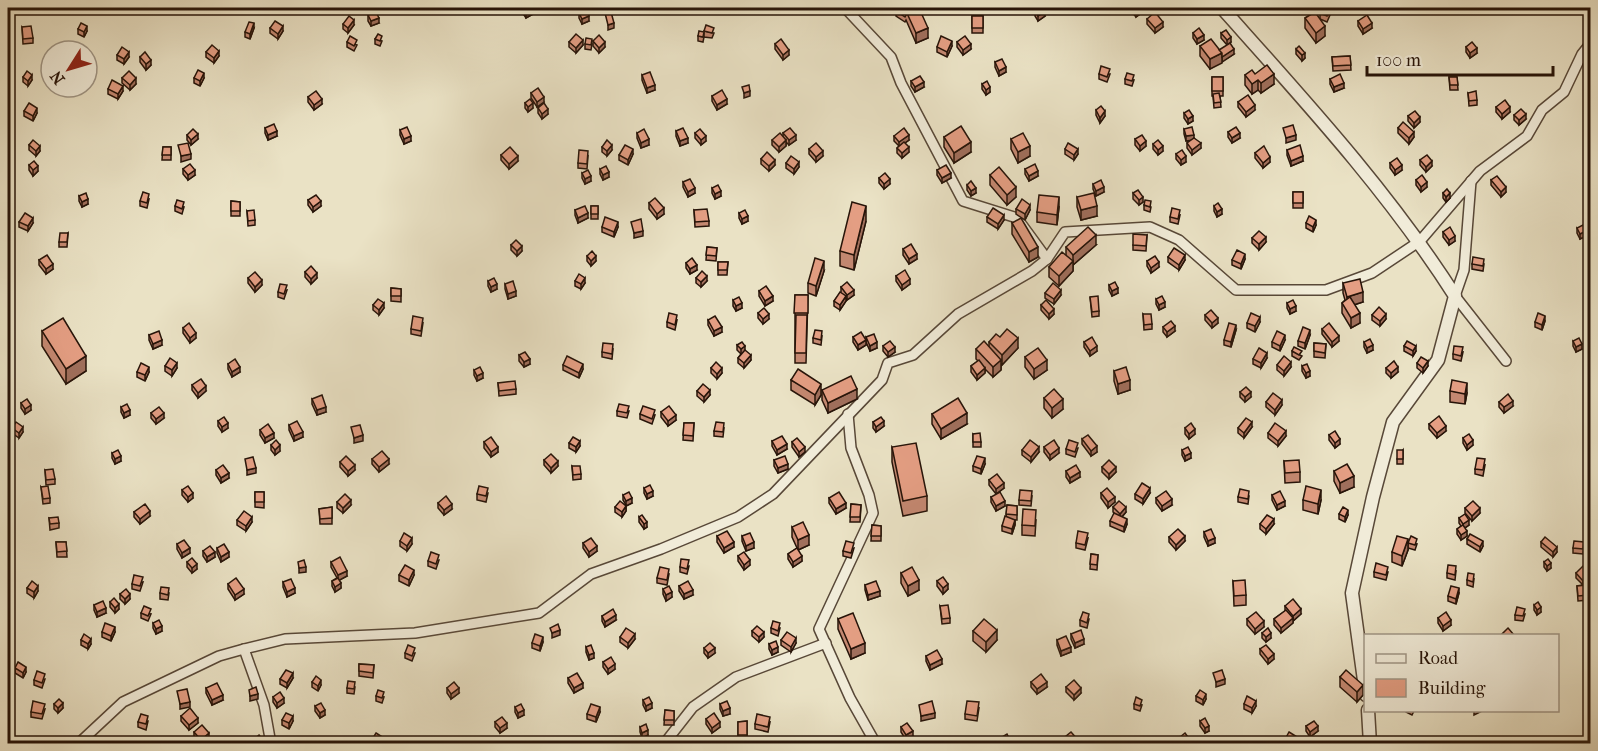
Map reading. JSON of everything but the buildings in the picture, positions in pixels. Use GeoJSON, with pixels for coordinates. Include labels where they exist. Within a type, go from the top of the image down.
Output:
{"type":"FeatureCollection","features":[{"type":"Feature","properties":{"kind":"street"},"geometry":{"type":"LineString","coordinates":[[845,8],[891,57],[963,201],[1017,218],[1047,259]]}},
{"type":"Feature","properties":{"kind":"street"},"geometry":{"type":"LineString","coordinates":[[1222,8],[1331,131],[1420,242],[1455,296],[1506,361]]}},
{"type":"Feature","properties":{"kind":"street"},"geometry":{"type":"LineString","coordinates":[[78,744],[123,702],[219,656],[285,639],[415,633],[539,613],[591,574],[661,549],[738,517],[773,494],[882,380],[888,363],[913,355],[958,314],[1032,271],[1047,259],[1065,232],[1150,227],[1179,240],[1236,290],[1288,292],[1326,290],[1372,273],[1420,242],[1480,171],[1527,136],[1542,110],[1564,92],[1582,54],[1590,44]]}},
{"type":"Feature","properties":{"kind":"street"},"geometry":{"type":"LineString","coordinates":[[1364,687],[1352,593],[1373,497],[1393,422],[1438,360],[1464,270],[1471,181]]}},
{"type":"Feature","properties":{"kind":"street"},"geometry":{"type":"LineString","coordinates":[[848,414],[851,448],[869,495],[873,513],[819,629],[854,706],[876,744]]}},
{"type":"Feature","properties":{"kind":"street"},"geometry":{"type":"LineString","coordinates":[[664,744],[693,707],[736,678],[825,643]]}},
{"type":"Feature","properties":{"kind":"street"},"geometry":{"type":"LineString","coordinates":[[244,649],[264,705],[271,744]]}},
{"type":"Feature","properties":{"kind":"street"},"geometry":{"type":"LineString","coordinates":[[1368,712],[1370,744]]}}]}
